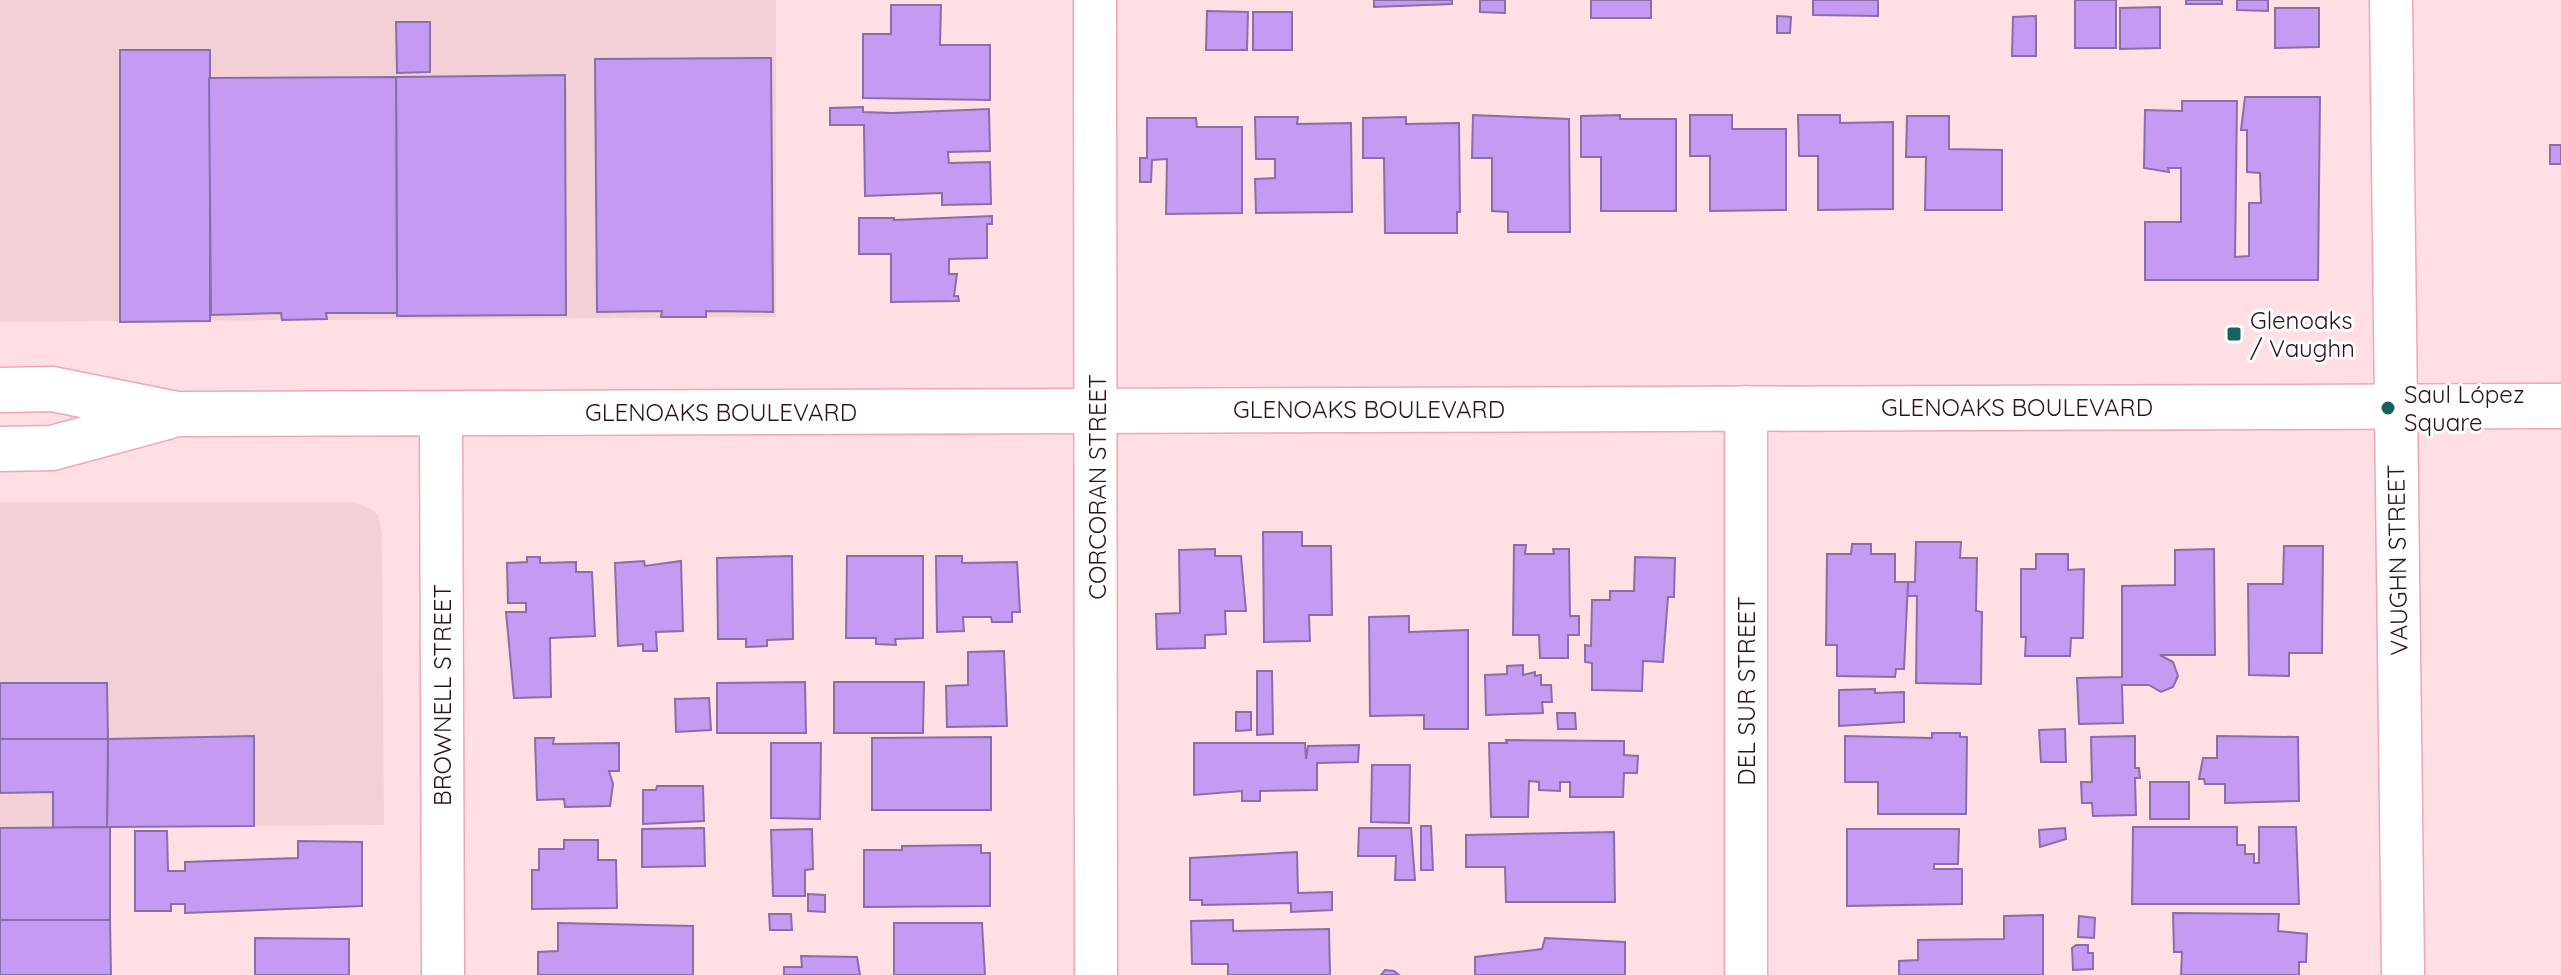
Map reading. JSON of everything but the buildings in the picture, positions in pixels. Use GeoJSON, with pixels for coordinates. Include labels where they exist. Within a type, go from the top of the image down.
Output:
{"type":"FeatureCollection","features":[{"type":"Feature","properties":{"kind":"main road","name":"GLENOAKS BOULEVARD"},"geometry":{"type":"LineString","coordinates":[[0,390],[52,389],[177,414],[2561,406]]}},
{"type":"Feature","properties":{"kind":"main road","name":"GLENOAKS BOULEVARD"},"geometry":{"type":"LineString","coordinates":[[0,449],[52,448],[177,414]]}},
{"type":"Feature","properties":{"kind":"street","name":"CORCORAN STREET"},"geometry":{"type":"LineString","coordinates":[[1095,0],[1096,975]]}},
{"type":"Feature","properties":{"kind":"street","name":"VAUGHN STREET"},"geometry":{"type":"LineString","coordinates":[[2391,0],[2403,975]]}},
{"type":"Feature","properties":{"kind":"street","name":"DEL SUR STREET"},"geometry":{"type":"LineString","coordinates":[[1746,407],[1746,975]]}},
{"type":"Feature","properties":{"kind":"street","name":"BROWNELL STREET"},"geometry":{"type":"LineString","coordinates":[[441,414],[443,975]]}},
{"type":"Feature","properties":{"kind":"shaded area"},"geometry":{"type":"Polygon","coordinates":[[[0,0],[776,0],[776,317],[0,322],[0,0]]]}},
{"type":"Feature","properties":{"kind":"shaded area"},"geometry":{"type":"Polygon","coordinates":[[[0,502],[355,502],[378,515],[382,534],[384,825],[110,827],[111,975],[0,975],[0,502]]]}},
{"type":"Feature","properties":{"kind":"place","name":"Glenoaks / Vaughn"},"geometry":{"type":"Point","coordinates":[2234,334]}},
{"type":"Feature","properties":{"kind":"place","name":"Saul López Square"},"geometry":{"type":"Point","coordinates":[2388,408]}}]}
